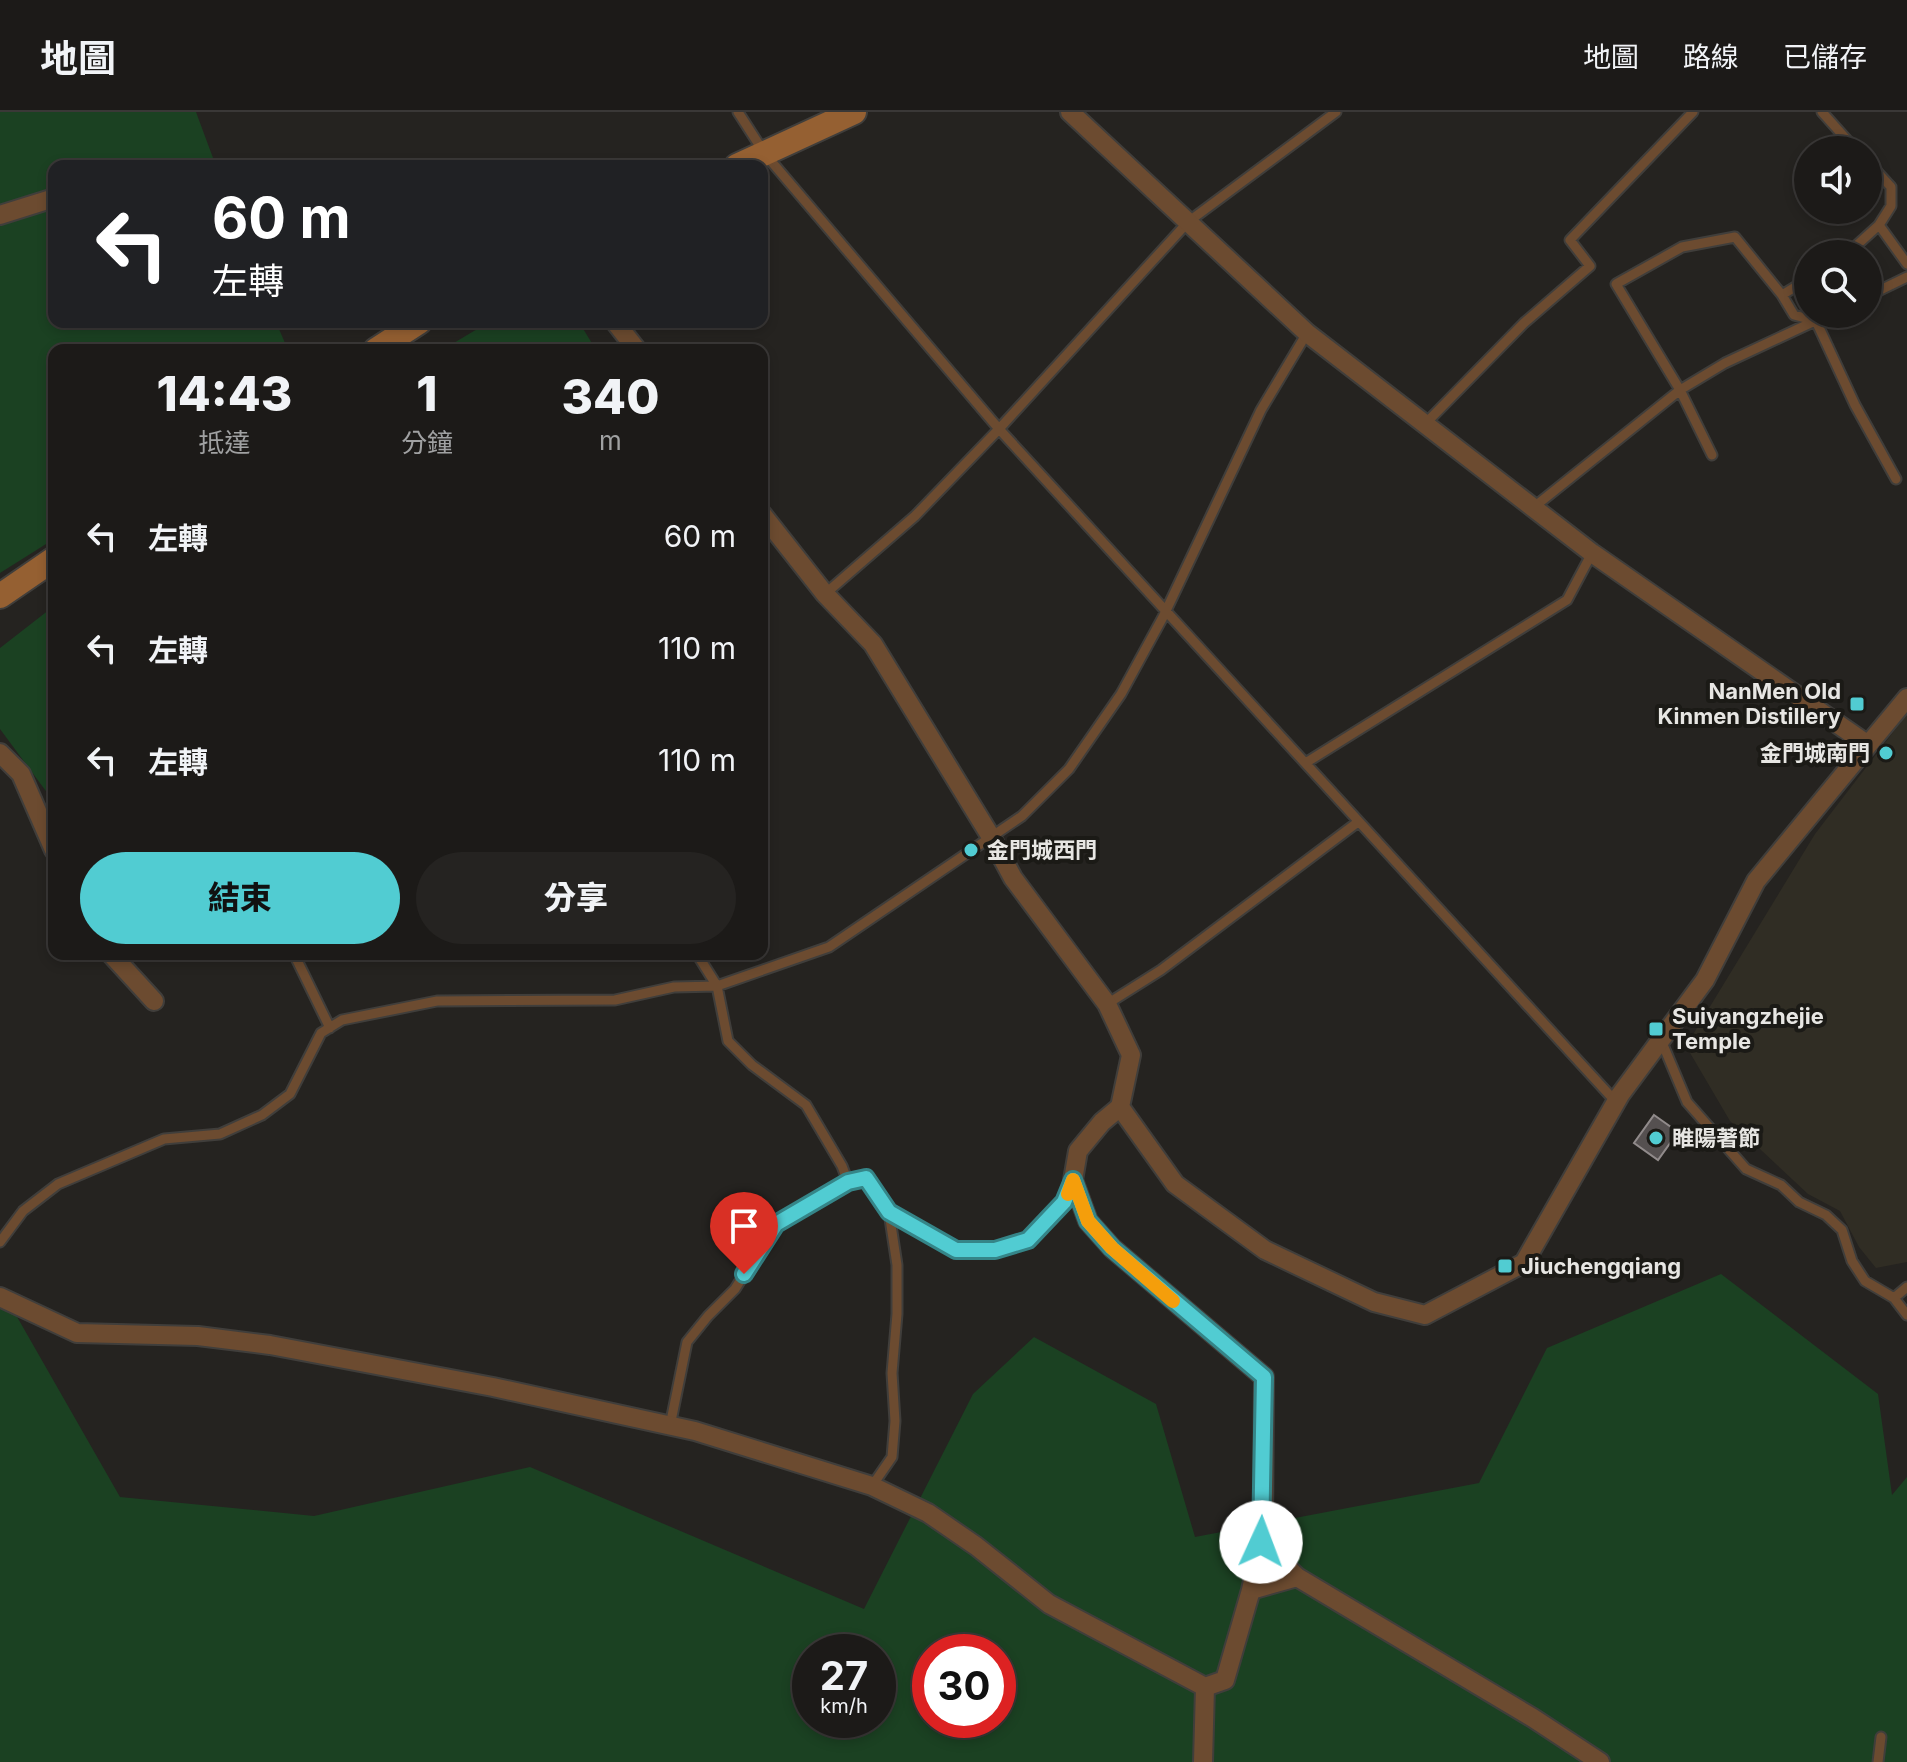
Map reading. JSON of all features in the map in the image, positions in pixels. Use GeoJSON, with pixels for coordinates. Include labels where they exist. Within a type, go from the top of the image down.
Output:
{"type":"FeatureCollection","features":[{"type":"Feature","properties":{"kind":"main road"},"geometry":{"type":"LineString","coordinates":[[751,160],[854,112]]}},
{"type":"Feature","properties":{"kind":"main road"},"geometry":{"type":"LineString","coordinates":[[384,344],[406,328]]}},
{"type":"Feature","properties":{"kind":"main road"},"geometry":{"type":"LineString","coordinates":[[0,596],[48,565]]}},
{"type":"Feature","properties":{"kind":"street"},"geometry":{"type":"LineString","coordinates":[[1070,112],[1307,333],[1592,553],[1868,745]]}},
{"type":"Feature","properties":{"kind":"street"},"geometry":{"type":"LineString","coordinates":[[0,215],[48,200]]}},
{"type":"Feature","properties":{"kind":"street"},"geometry":{"type":"LineString","coordinates":[[620,328],[632,344]]}},
{"type":"Feature","properties":{"kind":"street"},"geometry":{"type":"LineString","coordinates":[[0,1297],[77,1333],[198,1336],[270,1345],[493,1387],[670,1426],[872,1486],[928,1513],[976,1546],[1049,1604],[1205,1687],[1225,1680],[1251,1590],[1261,1542],[1264,1377],[1112,1248],[1088,1221],[1073,1180],[1078,1151],[1102,1122],[1120,1107],[1131,1055],[1107,1004],[1013,878],[873,644],[825,594],[768,522]]}},
{"type":"Feature","properties":{"kind":"street"},"geometry":{"type":"LineString","coordinates":[[1120,1107],[1175,1184],[1265,1250],[1374,1302],[1425,1315],[1524,1263],[1616,1102],[1705,980],[1756,881],[1907,698]]}},
{"type":"Feature","properties":{"kind":"street"},"geometry":{"type":"LineString","coordinates":[[0,753],[21,774],[48,836]]}},
{"type":"Feature","properties":{"kind":"street"},"geometry":{"type":"LineString","coordinates":[[116,960],[154,1001]]}},
{"type":"Feature","properties":{"kind":"street"},"geometry":{"type":"LineString","coordinates":[[1261,1542],[1297,1577],[1533,1718],[1600,1762]]}},
{"type":"Feature","properties":{"kind":"street"},"geometry":{"type":"LineString","coordinates":[[1251,1590],[1297,1577]]}},
{"type":"Feature","properties":{"kind":"street"},"geometry":{"type":"LineString","coordinates":[[1203,1762],[1205,1687]]}},
{"type":"Feature","properties":{"kind":"lane"},"geometry":{"type":"LineString","coordinates":[[738,112],[765,154],[999,429],[1616,1102]]}},
{"type":"Feature","properties":{"kind":"lane"},"geometry":{"type":"LineString","coordinates":[[1312,112],[1315,126]]}},
{"type":"Feature","properties":{"kind":"lane"},"geometry":{"type":"LineString","coordinates":[[825,594],[915,516],[1188,222],[1336,112]]}},
{"type":"Feature","properties":{"kind":"lane"},"geometry":{"type":"LineString","coordinates":[[1425,424],[1524,323],[1590,266],[1570,240],[1693,112]]}},
{"type":"Feature","properties":{"kind":"lane"},"geometry":{"type":"LineString","coordinates":[[1822,112],[1843,136]]}},
{"type":"Feature","properties":{"kind":"lane"},"geometry":{"type":"LineString","coordinates":[[1882,177],[1891,187],[1891,206],[1882,220]]}},
{"type":"Feature","properties":{"kind":"lane"},"geometry":{"type":"LineString","coordinates":[[1862,240],[1879,225],[1907,264]]}},
{"type":"Feature","properties":{"kind":"lane"},"geometry":{"type":"LineString","coordinates":[[1712,455],[1680,390],[1616,284],[1682,247],[1735,237],[1782,295],[1794,315]]}},
{"type":"Feature","properties":{"kind":"lane"},"geometry":{"type":"LineString","coordinates":[[1882,289],[1907,277]]}},
{"type":"Feature","properties":{"kind":"lane"},"geometry":{"type":"LineString","coordinates":[[1782,295],[1794,288]]}},
{"type":"Feature","properties":{"kind":"lane"},"geometry":{"type":"LineString","coordinates":[[1534,507],[1680,390],[1725,363],[1801,328]]}},
{"type":"Feature","properties":{"kind":"lane"},"geometry":{"type":"LineString","coordinates":[[1819,328],[1855,405],[1896,479]]}},
{"type":"Feature","properties":{"kind":"lane"},"geometry":{"type":"LineString","coordinates":[[0,1242],[23,1211],[58,1184],[164,1139],[220,1134],[262,1115],[290,1094],[321,1033],[342,1020],[437,1001],[615,1000],[674,987],[717,986],[829,947],[1022,816],[1069,769],[1121,694],[1166,612],[1261,410],[1307,333]]}},
{"type":"Feature","properties":{"kind":"lane"},"geometry":{"type":"LineString","coordinates":[[1307,762],[1567,600],[1592,553]]}},
{"type":"Feature","properties":{"kind":"lane"},"geometry":{"type":"LineString","coordinates":[[1107,1004],[1161,970],[1358,822]]}},
{"type":"Feature","properties":{"kind":"lane"},"geometry":{"type":"LineString","coordinates":[[297,960],[330,1028]]}},
{"type":"Feature","properties":{"kind":"lane"},"geometry":{"type":"LineString","coordinates":[[702,960],[717,986],[728,1041],[752,1065],[806,1105],[848,1182]]}},
{"type":"Feature","properties":{"kind":"lane"},"geometry":{"type":"LineString","coordinates":[[1661,1040],[1687,1102],[1746,1169],[1781,1185],[1799,1202],[1826,1215],[1842,1230],[1852,1261],[1865,1281],[1894,1298],[1907,1315]]}},
{"type":"Feature","properties":{"kind":"lane"},"geometry":{"type":"LineString","coordinates":[[670,1426],[687,1342],[735,1289],[776,1224],[848,1182],[866,1178],[889,1212],[897,1265],[892,1457],[872,1486]]}},
{"type":"Feature","properties":{"kind":"lane"},"geometry":{"type":"LineString","coordinates":[[889,1212],[956,1250],[995,1250],[1028,1240],[1064,1202],[1073,1180]]}},
{"type":"Feature","properties":{"kind":"lane"},"geometry":{"type":"LineString","coordinates":[[1894,1298],[1907,1287]]}},
{"type":"Feature","properties":{"kind":"lane"},"geometry":{"type":"LineString","coordinates":[[1878,1762],[1881,1737]]}},
{"type":"Feature","properties":{"kind":"shaded area"},"geometry":{"type":"Polygon","coordinates":[[[1907,714],[1907,1262],[1876,1268],[1859,1247],[1840,1211],[1808,1194],[1730,1121],[1686,1046],[1815,834],[1907,714]]]}},
{"type":"Feature","properties":{"kind":"green space"},"geometry":{"type":"Polygon","coordinates":[[[0,112],[196,112],[214,160],[48,160],[48,328],[279,328],[285,344],[48,344],[48,543],[0,573],[0,112]]]}},
{"type":"Feature","properties":{"kind":"green space"},"geometry":{"type":"Polygon","coordinates":[[[479,328],[583,328],[592,344],[452,344],[479,328]]]}},
{"type":"Feature","properties":{"kind":"green space"},"geometry":{"type":"Polygon","coordinates":[[[48,611],[48,794],[0,729],[0,648],[48,611]]]}},
{"type":"Feature","properties":{"kind":"green space"},"geometry":{"type":"Polygon","coordinates":[[[1721,1274],[1878,1394],[1892,1495],[1907,1477],[1907,1762],[0,1762],[0,1287],[120,1497],[314,1516],[530,1467],[864,1609],[973,1394],[1034,1337],[1156,1404],[1195,1537],[1479,1483],[1547,1348],[1721,1274]]]}},
{"type":"Feature","properties":{"kind":"building","name":"睢陽著節"},"geometry":{"type":"Polygon","coordinates":[[[1654,1115],[1678,1132],[1658,1160],[1634,1143],[1654,1115]]]}},
{"type":"Feature","properties":{"kind":"slow traffic"},"geometry":{"type":"LineString","coordinates":[[1068,1194],[1073,1180],[1088,1221],[1112,1248],[1173,1301]]}},
{"type":"Feature","properties":{"kind":"place","name":"NanMen Old Kinmen Distillery"},"geometry":{"type":"Point","coordinates":[1857,704]}},
{"type":"Feature","properties":{"kind":"place","name":"金門城南門"},"geometry":{"type":"Point","coordinates":[1886,753]}},
{"type":"Feature","properties":{"kind":"place","name":"金門城西門"},"geometry":{"type":"Point","coordinates":[971,850]}},
{"type":"Feature","properties":{"kind":"place","name":"Suiyangzhejie Temple"},"geometry":{"type":"Point","coordinates":[1656,1029]}},
{"type":"Feature","properties":{"kind":"place","name":"睢陽著節"},"geometry":{"type":"Point","coordinates":[1656,1138]}},
{"type":"Feature","properties":{"kind":"place","name":"Jiuchengqiang"},"geometry":{"type":"Point","coordinates":[1505,1266]}},
{"type":"Feature","properties":{"kind":"route"},"geometry":{"type":"LineString","coordinates":[[744,1274],[776,1224],[848,1182],[866,1178],[889,1212],[956,1250],[995,1250],[1028,1240],[1064,1202],[1073,1180],[1088,1221],[1112,1248],[1264,1377],[1261,1542]]}}]}
